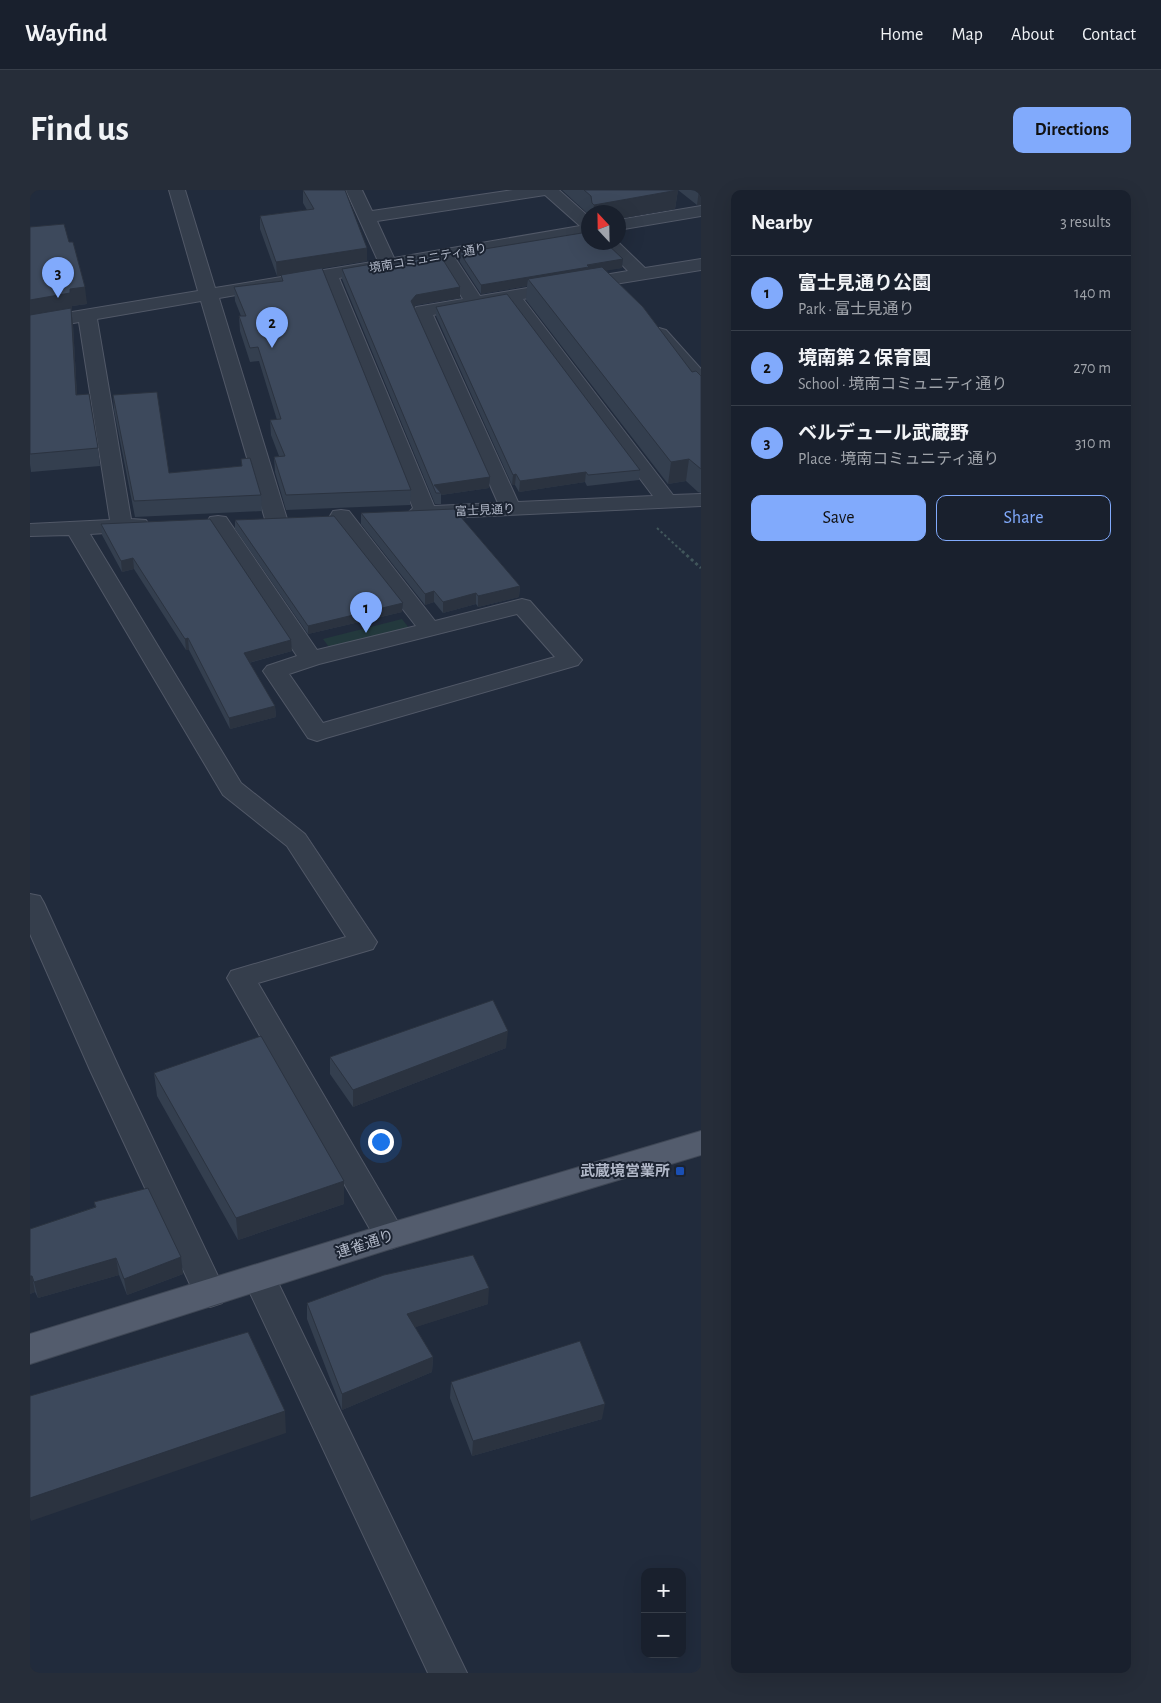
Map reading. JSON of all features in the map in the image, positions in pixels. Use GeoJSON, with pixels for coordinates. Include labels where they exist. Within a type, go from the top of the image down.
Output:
{"type":"FeatureCollection","features":[{"type":"Feature","properties":{"kind":"main road","name":"連雀通り"},"geometry":{"type":"LineString","coordinates":[[30,1349],[390,1236],[701,1143]]}},
{"type":"Feature","properties":{"kind":"street"},"geometry":{"type":"LineString","coordinates":[[178,190],[209,295],[247,521],[311,659]]}},
{"type":"Feature","properties":{"kind":"street"},"geometry":{"type":"LineString","coordinates":[[354,190],[388,264]]}},
{"type":"Feature","properties":{"kind":"street"},"geometry":{"type":"LineString","coordinates":[[368,217],[508,193],[545,190]]}},
{"type":"Feature","properties":{"kind":"street"},"geometry":{"type":"LineString","coordinates":[[549,190],[581,218]]}},
{"type":"Feature","properties":{"kind":"street"},"geometry":{"type":"LineString","coordinates":[[679,201],[698,211]]}},
{"type":"Feature","properties":{"kind":"street"},"geometry":{"type":"LineString","coordinates":[[626,224],[698,211]]}},
{"type":"Feature","properties":{"kind":"street","name":"境南コミュニティ通り"},"geometry":{"type":"LineString","coordinates":[[30,325],[581,231]]}},
{"type":"Feature","properties":{"kind":"street"},"geometry":{"type":"LineString","coordinates":[[616,250],[640,273]]}},
{"type":"Feature","properties":{"kind":"street"},"geometry":{"type":"LineString","coordinates":[[444,255],[474,302]]}},
{"type":"Feature","properties":{"kind":"street"},"geometry":{"type":"LineString","coordinates":[[511,509],[422,310],[640,273],[701,265]]}},
{"type":"Feature","properties":{"kind":"street"},"geometry":{"type":"LineString","coordinates":[[329,274],[426,513]]}},
{"type":"Feature","properties":{"kind":"street"},"geometry":{"type":"LineString","coordinates":[[610,279],[623,293]]}},
{"type":"Feature","properties":{"kind":"street"},"geometry":{"type":"LineString","coordinates":[[511,295],[668,502]]}},
{"type":"Feature","properties":{"kind":"street"},"geometry":{"type":"LineString","coordinates":[[87,315],[122,526]]}},
{"type":"Feature","properties":{"kind":"street"},"geometry":{"type":"LineString","coordinates":[[649,322],[701,381]]}},
{"type":"Feature","properties":{"kind":"street","name":"富士見通り"},"geometry":{"type":"LineString","coordinates":[[398,514],[701,500]]}},
{"type":"Feature","properties":{"kind":"street"},"geometry":{"type":"LineString","coordinates":[[370,515],[332,517],[430,629]]}},
{"type":"Feature","properties":{"kind":"street"},"geometry":{"type":"LineString","coordinates":[[30,530],[161,524]]}},
{"type":"Feature","properties":{"kind":"street"},"geometry":{"type":"LineString","coordinates":[[76,528],[232,789],[296,840],[363,942],[241,978],[390,1236]]}},
{"type":"Feature","properties":{"kind":"street"},"geometry":{"type":"LineString","coordinates":[[522,606],[570,660],[317,732],[275,671],[311,659],[522,606]]}},
{"type":"Feature","properties":{"kind":"street"},"geometry":{"type":"LineString","coordinates":[[30,903],[105,1070],[210,1293]]}},
{"type":"Feature","properties":{"kind":"street"},"geometry":{"type":"LineString","coordinates":[[259,1278],[448,1673]]}},
{"type":"Feature","properties":{"kind":"path"},"geometry":{"type":"LineString","coordinates":[[631,504],[701,568]]}},
{"type":"Feature","properties":{"kind":"green space"},"geometry":{"type":"Polygon","coordinates":[[[402,619],[409,628],[329,647],[323,639],[402,619]]]}},
{"type":"Feature","properties":{"kind":"building"},"geometry":{"type":"Polygon","coordinates":[[[303,190],[345,190],[367,248],[276,262],[260,216],[314,209],[303,190]]]}},
{"type":"Feature","properties":{"kind":"building"},"geometry":{"type":"Polygon","coordinates":[[[584,190],[678,190],[594,205],[591,196],[584,190]]]}},
{"type":"Feature","properties":{"kind":"building"},"geometry":{"type":"Polygon","coordinates":[[[64,224],[69,242],[73,242],[85,287],[70,289],[70,293],[30,300],[30,227],[64,224]]]}},
{"type":"Feature","properties":{"kind":"building"},"geometry":{"type":"Polygon","coordinates":[[[581,233],[581,250],[613,250],[623,259],[587,265],[589,267],[481,285],[460,253],[581,233]]]}},
{"type":"Feature","properties":{"kind":"building"},"geometry":{"type":"Polygon","coordinates":[[[440,255],[460,287],[416,295],[411,301],[490,477],[434,485],[441,493],[436,493],[342,269],[372,264],[374,267],[440,255]]]}},
{"type":"Feature","properties":{"kind":"building"},"geometry":{"type":"Polygon","coordinates":[[[602,267],[643,307],[692,372],[696,371],[701,376],[701,469],[689,459],[671,462],[528,279],[602,267]]]}},
{"type":"Feature","properties":{"kind":"building"},"geometry":{"type":"Polygon","coordinates":[[[322,268],[411,490],[286,495],[274,457],[285,456],[270,420],[281,419],[258,347],[250,348],[239,316],[246,316],[234,287],[283,281],[281,275],[322,268]]]}},
{"type":"Feature","properties":{"kind":"building"},"geometry":{"type":"Polygon","coordinates":[[[507,294],[640,470],[588,475],[586,472],[520,481],[516,474],[513,475],[436,307],[507,294]]]}},
{"type":"Feature","properties":{"kind":"building"},"geometry":{"type":"Polygon","coordinates":[[[71,308],[76,395],[89,394],[98,448],[30,454],[30,315],[71,308]]]}},
{"type":"Feature","properties":{"kind":"building"},"geometry":{"type":"Polygon","coordinates":[[[157,392],[169,473],[242,466],[241,459],[250,458],[261,495],[134,501],[113,395],[157,392]]]}},
{"type":"Feature","properties":{"kind":"building"},"geometry":{"type":"Polygon","coordinates":[[[454,509],[520,586],[478,596],[476,593],[443,602],[434,591],[425,594],[361,513],[454,509]]]}},
{"type":"Feature","properties":{"kind":"building"},"geometry":{"type":"Polygon","coordinates":[[[334,516],[403,603],[308,626],[235,520],[334,516]]]}},
{"type":"Feature","properties":{"kind":"building"},"geometry":{"type":"Polygon","coordinates":[[[210,519],[291,640],[244,653],[275,706],[229,718],[188,638],[185,639],[133,558],[121,561],[101,524],[210,519]]]}},
{"type":"Feature","properties":{"kind":"building"},"geometry":{"type":"Polygon","coordinates":[[[493,1000],[508,1031],[353,1090],[330,1057],[493,1000]]]}},
{"type":"Feature","properties":{"kind":"building"},"geometry":{"type":"Polygon","coordinates":[[[261,1036],[344,1181],[236,1218],[154,1073],[261,1036]]]}},
{"type":"Feature","properties":{"kind":"building"},"geometry":{"type":"Polygon","coordinates":[[[148,1188],[181,1257],[124,1279],[116,1258],[34,1282],[32,1276],[30,1276],[30,1229],[96,1207],[94,1202],[148,1188]]]}},
{"type":"Feature","properties":{"kind":"building"},"geometry":{"type":"Polygon","coordinates":[[[473,1255],[489,1288],[407,1314],[433,1357],[342,1394],[307,1303],[384,1275],[473,1255]]]}},
{"type":"Feature","properties":{"kind":"building"},"geometry":{"type":"Polygon","coordinates":[[[248,1332],[285,1411],[30,1498],[30,1396],[248,1332]]]}},
{"type":"Feature","properties":{"kind":"building"},"geometry":{"type":"Polygon","coordinates":[[[580,1341],[605,1404],[473,1441],[451,1382],[580,1341]]]}},
{"type":"Feature","properties":{"kind":"place","name":"ベルデュール武蔵野"},"geometry":{"type":"Point","coordinates":[58,298]}},
{"type":"Feature","properties":{"kind":"place","name":"境南第２保育園"},"geometry":{"type":"Point","coordinates":[272,348]}},
{"type":"Feature","properties":{"kind":"place","name":"富士見通り公園"},"geometry":{"type":"Point","coordinates":[366,633]}},
{"type":"Feature","properties":{"kind":"place","name":"武蔵境営業所"},"geometry":{"type":"Point","coordinates":[680,1171]}}]}
